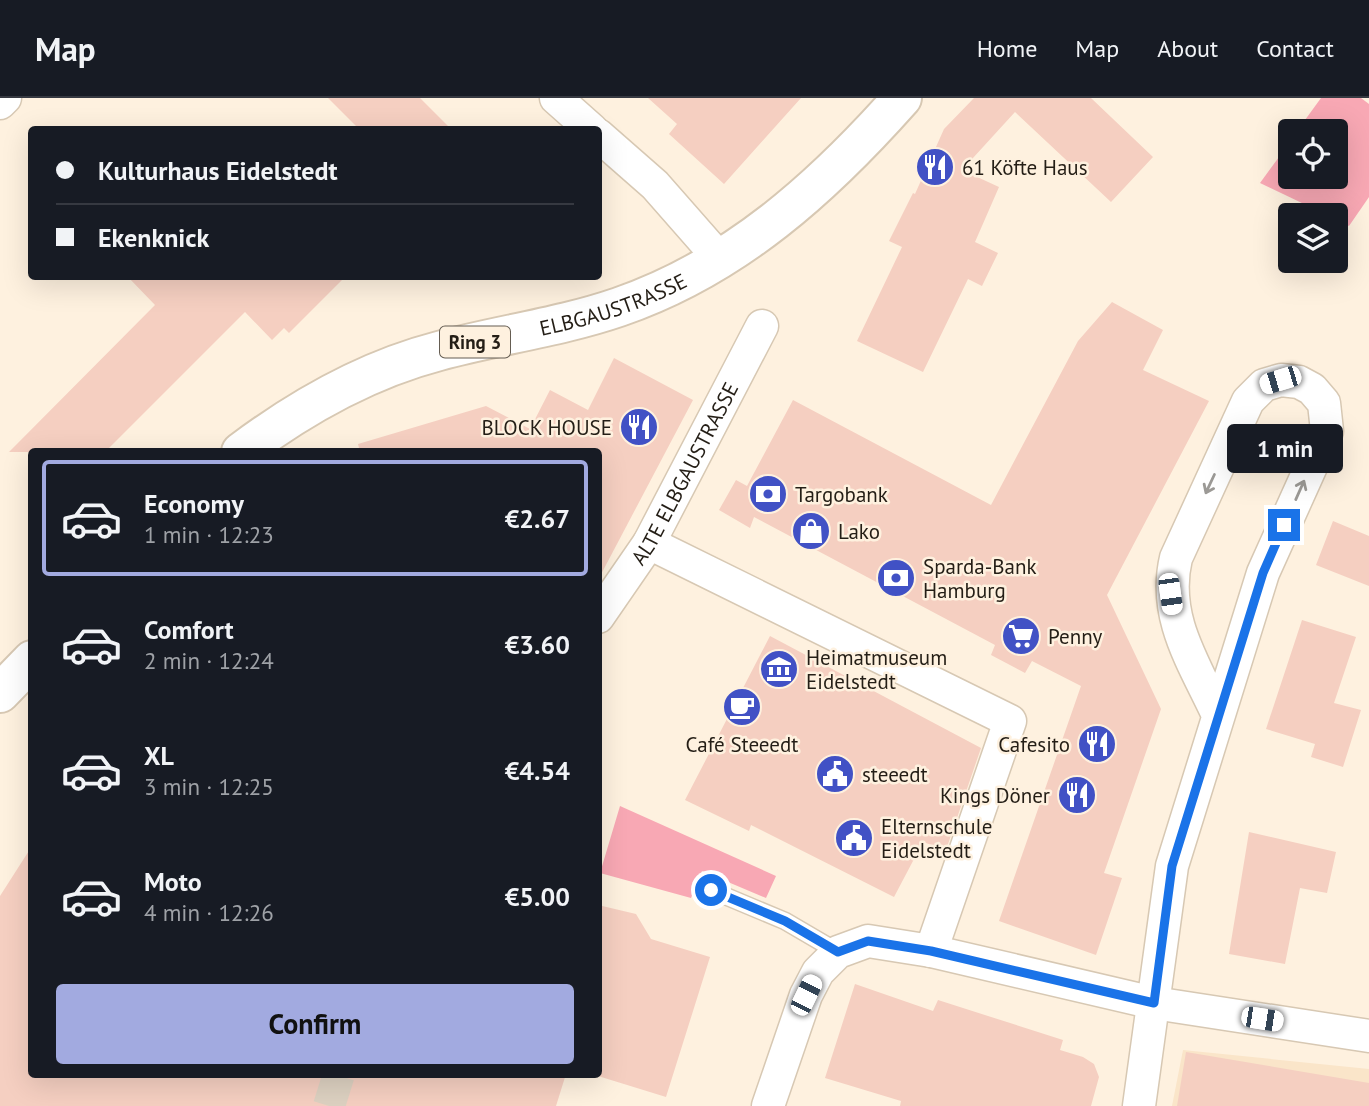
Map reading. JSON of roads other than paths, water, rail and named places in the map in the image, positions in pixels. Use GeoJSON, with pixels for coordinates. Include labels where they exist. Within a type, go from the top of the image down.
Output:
{"type":"FeatureCollection","features":[{"type":"Feature","properties":{"kind":"main road","name":"ELBGAUSTRASSE"},"geometry":{"type":"LineString","coordinates":[[247,448],[315,402],[382,371],[437,351],[620,307],[720,260],[789,212],[830,176],[902,98]]}},
{"type":"Feature","properties":{"kind":"main road"},"geometry":{"type":"LineString","coordinates":[[0,693],[28,664]]}},
{"type":"Feature","properties":{"kind":"street"},"geometry":{"type":"LineString","coordinates":[[0,103],[5,98]]}},
{"type":"Feature","properties":{"kind":"street"},"geometry":{"type":"LineString","coordinates":[[556,98],[588,126]]}},
{"type":"Feature","properties":{"kind":"street"},"geometry":{"type":"LineString","coordinates":[[602,139],[655,185],[720,260]]}},
{"type":"Feature","properties":{"kind":"street","name":"ALTE ELBGAUSTRASSE"},"geometry":{"type":"LineString","coordinates":[[602,611],[649,543],[762,326]]}},
{"type":"Feature","properties":{"kind":"street"},"geometry":{"type":"LineString","coordinates":[[1139,1106],[1172,866],[1263,573],[1327,430],[1324,403],[1312,389],[1299,382],[1280,380],[1264,385],[1248,401],[1174,568],[1170,594],[1173,610],[1218,715]]}},
{"type":"Feature","properties":{"kind":"street"},"geometry":{"type":"LineString","coordinates":[[649,543],[1010,721],[931,951]]}},
{"type":"Feature","properties":{"kind":"street"},"geometry":{"type":"LineString","coordinates":[[768,1106],[806,995],[818,972],[838,952],[868,941],[931,951],[1154,1003],[1369,1036]]}},
{"type":"Feature","properties":{"kind":"lane"},"geometry":{"type":"LineString","coordinates":[[711,890],[785,921],[838,952]]}},
{"type":"Feature","properties":{"kind":"tunnel"},"geometry":{"type":"LineString","coordinates":[[329,1106],[338,1078]]}},
{"type":"Feature","properties":{"kind":"place","name":"61 Köfte Haus"},"geometry":{"type":"Point","coordinates":[935,167]}},
{"type":"Feature","properties":{"kind":"place","name":"BLOCK HOUSE"},"geometry":{"type":"Point","coordinates":[639,427]}},
{"type":"Feature","properties":{"kind":"place","name":"Targobank"},"geometry":{"type":"Point","coordinates":[768,494]}},
{"type":"Feature","properties":{"kind":"place","name":"Lako"},"geometry":{"type":"Point","coordinates":[811,531]}},
{"type":"Feature","properties":{"kind":"place","name":"Sparda-Bank Hamburg"},"geometry":{"type":"Point","coordinates":[896,578]}},
{"type":"Feature","properties":{"kind":"place","name":"Penny"},"geometry":{"type":"Point","coordinates":[1021,636]}},
{"type":"Feature","properties":{"kind":"place","name":"Heimatmuseum Eidelstedt"},"geometry":{"type":"Point","coordinates":[779,669]}},
{"type":"Feature","properties":{"kind":"place","name":"Café Steeedt"},"geometry":{"type":"Point","coordinates":[742,707]}},
{"type":"Feature","properties":{"kind":"place","name":"Cafesito"},"geometry":{"type":"Point","coordinates":[1097,744]}},
{"type":"Feature","properties":{"kind":"place","name":"steeedt"},"geometry":{"type":"Point","coordinates":[835,774]}},
{"type":"Feature","properties":{"kind":"place","name":"Kings Döner"},"geometry":{"type":"Point","coordinates":[1077,795]}},
{"type":"Feature","properties":{"kind":"place","name":"Elternschule Eidelstedt"},"geometry":{"type":"Point","coordinates":[854,838]}}]}
